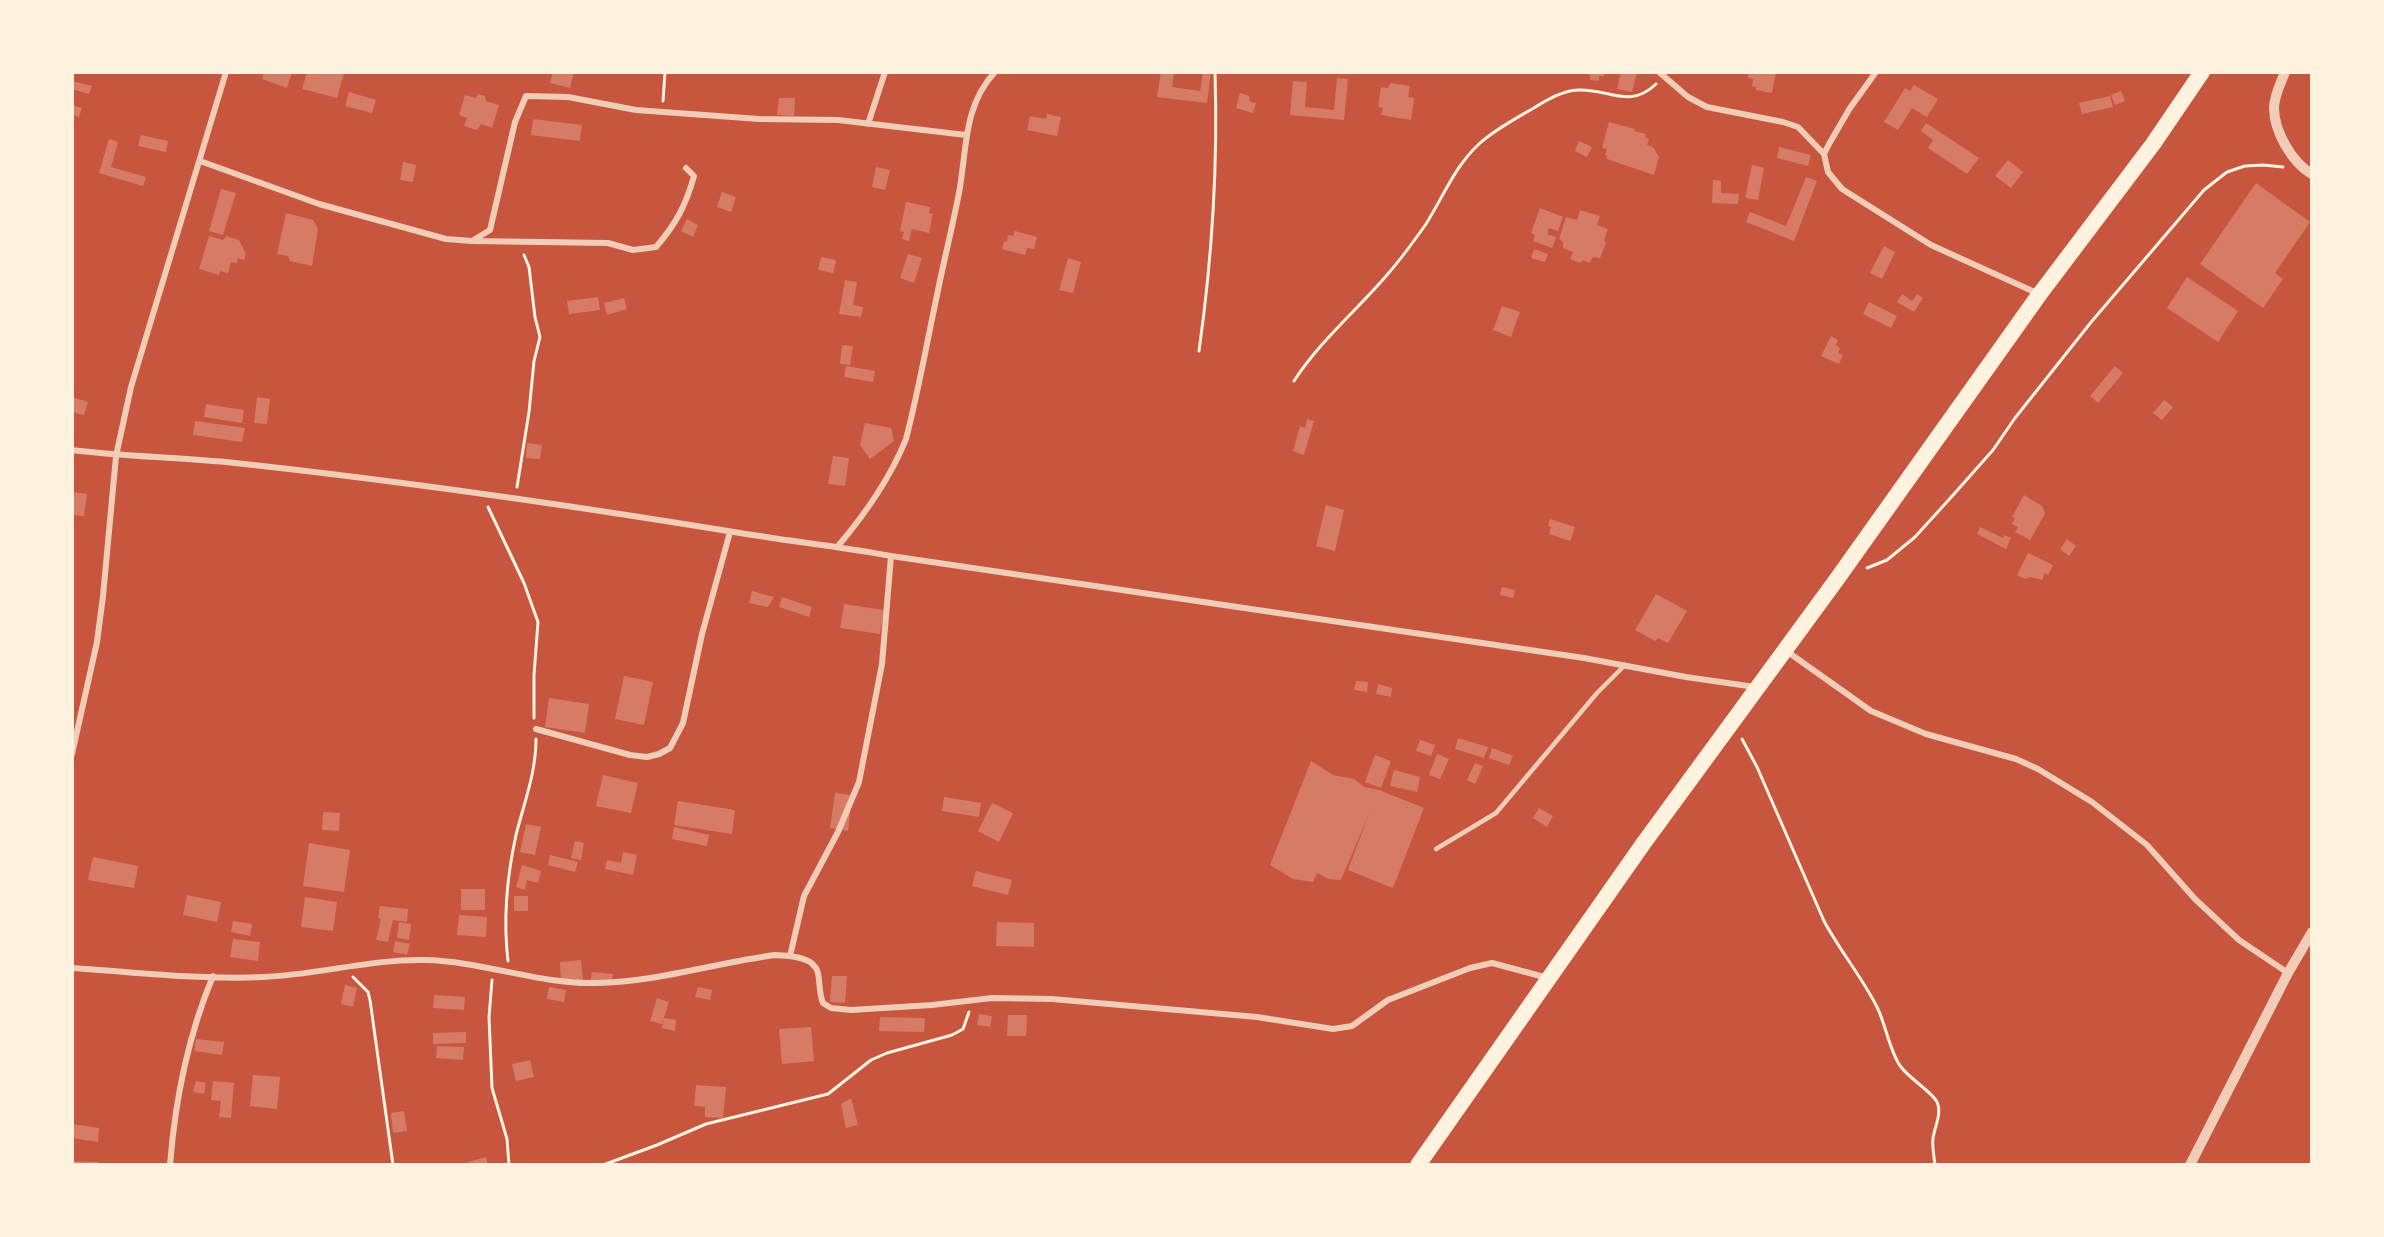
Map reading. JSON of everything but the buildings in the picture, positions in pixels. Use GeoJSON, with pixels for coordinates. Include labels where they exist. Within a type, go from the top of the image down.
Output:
{"type":"FeatureCollection","features":[{"type":"Feature","properties":{"kind":"highway"},"geometry":{"type":"LineString","coordinates":[[1418,1165],[1756,688],[1837,579],[2039,295],[2153,144],[2202,72]]}},
{"type":"Feature","properties":{"kind":"street"},"geometry":{"type":"LineString","coordinates":[[72,754],[97,642],[116,456],[131,387],[226,72]]}},
{"type":"Feature","properties":{"kind":"street"},"geometry":{"type":"LineString","coordinates":[[868,124],[885,72]]}},
{"type":"Feature","properties":{"kind":"street"},"geometry":{"type":"LineString","coordinates":[[838,546],[871,504],[890,473],[906,439],[960,190],[966,135],[977,98],[985,82],[995,72]]}},
{"type":"Feature","properties":{"kind":"street"},"geometry":{"type":"LineString","coordinates":[[1824,154],[1850,108],[1876,72]]}},
{"type":"Feature","properties":{"kind":"street"},"geometry":{"type":"LineString","coordinates":[[2286,72],[2277,93],[2274,108],[2277,126],[2301,168],[2312,174]]}},
{"type":"Feature","properties":{"kind":"street"},"geometry":{"type":"LineString","coordinates":[[1661,74],[1688,97],[1707,107],[1798,127],[1824,154],[1828,172],[1842,189],[1931,245],[2039,295]]}},
{"type":"Feature","properties":{"kind":"street"},"geometry":{"type":"LineString","coordinates":[[472,241],[490,230],[515,122],[526,96],[568,97],[636,110],[759,119],[838,120],[966,135]]}},
{"type":"Feature","properties":{"kind":"street"},"geometry":{"type":"LineString","coordinates":[[200,161],[262,185],[330,207],[446,239],[608,243],[633,250],[656,247],[674,225],[688,198],[694,176],[686,168]]}},
{"type":"Feature","properties":{"kind":"street"},"geometry":{"type":"LineString","coordinates":[[72,450],[116,456],[233,463],[480,493],[1624,664],[1756,688]]}},
{"type":"Feature","properties":{"kind":"street"},"geometry":{"type":"LineString","coordinates":[[536,729],[630,755],[647,757],[670,748],[683,723],[702,634],[730,532]]}},
{"type":"Feature","properties":{"kind":"street"},"geometry":{"type":"LineString","coordinates":[[790,956],[804,896],[838,832],[859,782],[882,664],[891,556]]}},
{"type":"Feature","properties":{"kind":"street"},"geometry":{"type":"LineString","coordinates":[[1785,650],[1871,711],[1926,734],[1992,750],[2016,759],[2092,802],[2147,845],[2195,899],[2239,940],[2288,973]]}},
{"type":"Feature","properties":{"kind":"street"},"geometry":{"type":"LineString","coordinates":[[2190,1165],[2288,973],[2312,932]]}},
{"type":"Feature","properties":{"kind":"street"},"geometry":{"type":"LineString","coordinates":[[72,968],[261,977],[294,975],[380,961],[424,960],[454,962],[594,984],[651,979],[775,955],[790,956],[813,964],[818,971],[821,999],[831,1008],[871,1009],[1017,997],[1257,1017],[1333,1029],[1352,1026],[1388,1000],[1470,968],[1492,963],[1549,978]]}},
{"type":"Feature","properties":{"kind":"street"},"geometry":{"type":"LineString","coordinates":[[170,1165],[186,1058],[195,1021],[213,976]]}},
{"type":"Feature","properties":{"kind":"lane"},"geometry":{"type":"LineString","coordinates":[[1436,849],[1496,813],[1624,664]]}},
{"type":"Feature","properties":{"kind":"path"},"geometry":{"type":"LineString","coordinates":[[662,112],[666,72]]}},
{"type":"Feature","properties":{"kind":"path"},"geometry":{"type":"LineString","coordinates":[[1199,351],[1208,290],[1214,202],[1217,128],[1215,72]]}},
{"type":"Feature","properties":{"kind":"path"},"geometry":{"type":"LineString","coordinates":[[1294,381],[1323,341],[1393,267],[1426,223],[1442,193],[1478,145],[1532,109],[1564,92],[1581,89],[1628,97],[1641,95],[1648,91],[1661,74]]}},
{"type":"Feature","properties":{"kind":"path"},"geometry":{"type":"LineString","coordinates":[[1837,579],[1887,560],[1915,537],[1993,450],[2055,366],[2204,190],[2227,172],[2245,166],[2301,168]]}},
{"type":"Feature","properties":{"kind":"path"},"geometry":{"type":"LineString","coordinates":[[514,498],[519,483],[530,412],[532,377],[540,337],[535,317],[529,267],[519,242]]}},
{"type":"Feature","properties":{"kind":"path"},"geometry":{"type":"LineString","coordinates":[[480,493],[524,583],[538,622],[534,675],[536,729],[533,769],[516,836],[506,900],[506,945],[509,971]]}},
{"type":"Feature","properties":{"kind":"path"},"geometry":{"type":"LineString","coordinates":[[1733,721],[1757,766],[1824,921],[1837,946],[1877,1007],[1900,1065],[1913,1081],[1934,1097],[1938,1103],[1939,1112],[1933,1139],[1935,1165]]}},
{"type":"Feature","properties":{"kind":"path"},"geometry":{"type":"LineString","coordinates":[[342,966],[368,992],[393,1165]]}},
{"type":"Feature","properties":{"kind":"path"},"geometry":{"type":"LineString","coordinates":[[492,968],[489,1017],[492,1088],[507,1139],[509,1165]]}},
{"type":"Feature","properties":{"kind":"path"},"geometry":{"type":"LineString","coordinates":[[603,1165],[706,1124],[828,1094],[872,1060],[887,1053],[952,1035],[963,1029],[969,1001]]}}]}
